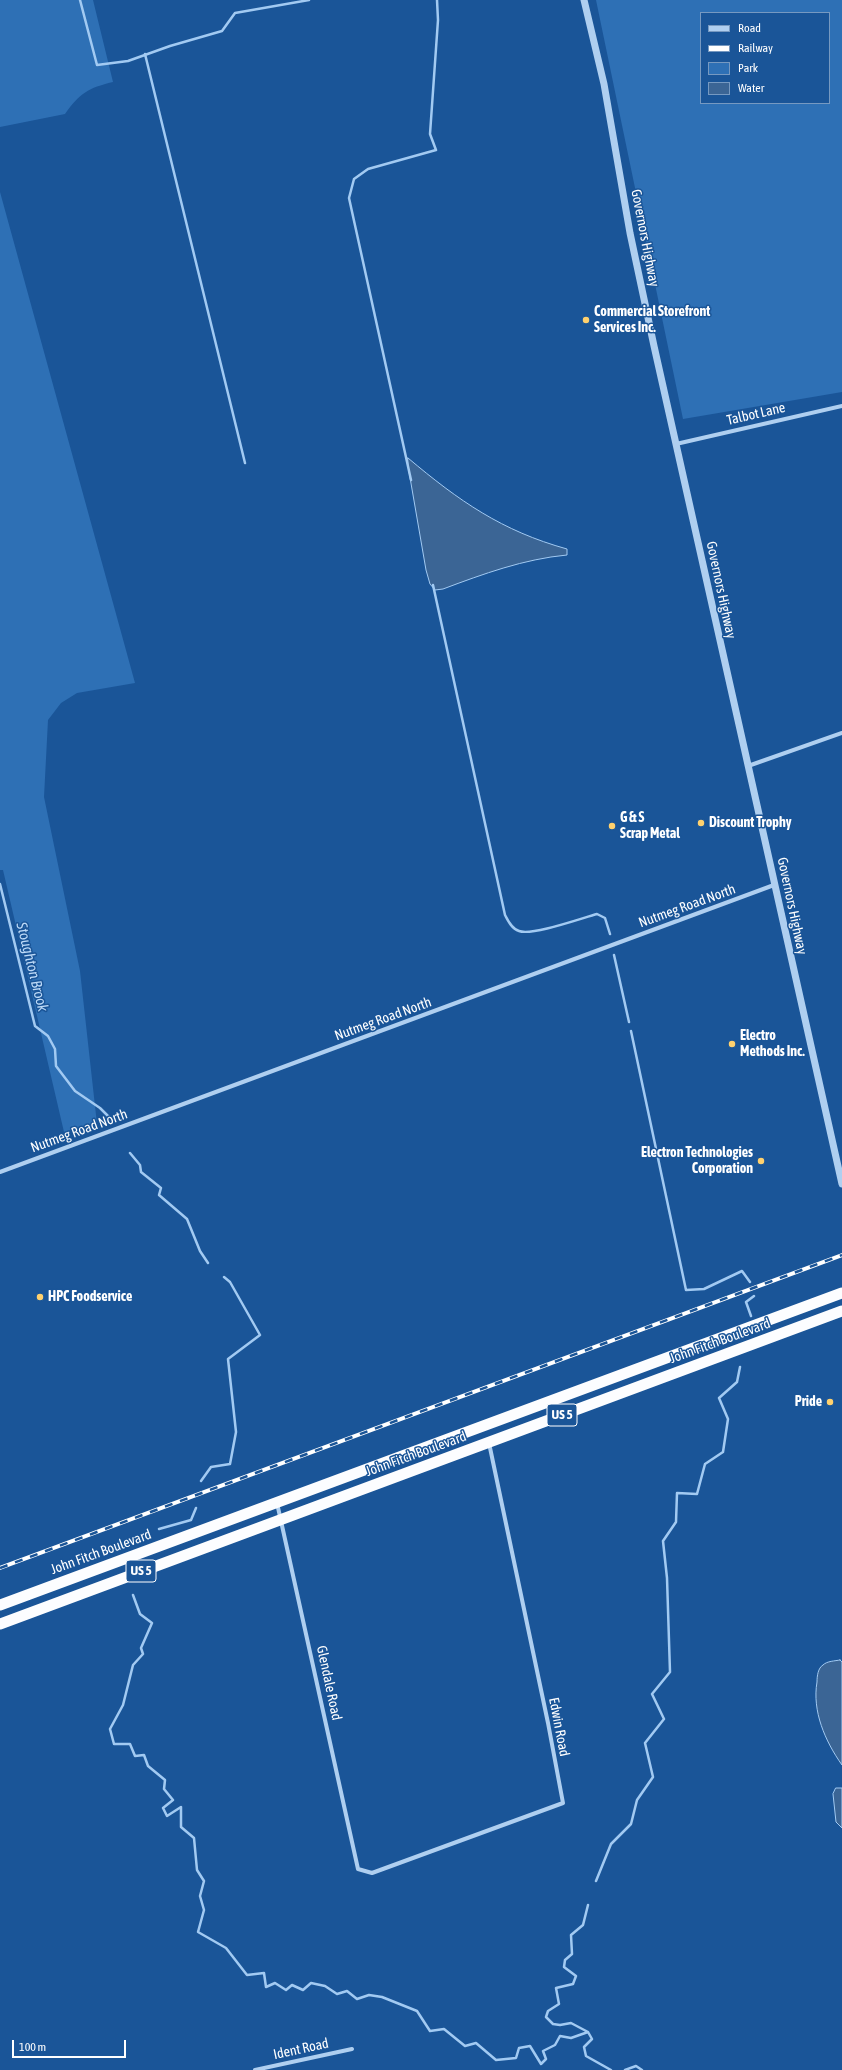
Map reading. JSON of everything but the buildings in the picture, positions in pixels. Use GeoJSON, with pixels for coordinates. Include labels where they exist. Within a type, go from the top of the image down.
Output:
{"type":"FeatureCollection","features":[{"type":"Feature","properties":{"kind":"highway","name":"John Fitch Boulevard"},"geometry":{"type":"LineString","coordinates":[[0,1606],[842,1293]]}},
{"type":"Feature","properties":{"kind":"highway","name":"John Fitch Boulevard"},"geometry":{"type":"LineString","coordinates":[[0,1624],[842,1311]]}},
{"type":"Feature","properties":{"kind":"street","name":"Governors Highway"},"geometry":{"type":"LineString","coordinates":[[584,0],[604,84],[630,233],[675,444],[842,1184]]}},
{"type":"Feature","properties":{"kind":"street","name":"Talbot Lane"},"geometry":{"type":"LineString","coordinates":[[675,444],[842,406]]}},
{"type":"Feature","properties":{"kind":"street"},"geometry":{"type":"LineString","coordinates":[[748,766],[842,733]]}},
{"type":"Feature","properties":{"kind":"street","name":"Nutmeg Road North"},"geometry":{"type":"LineString","coordinates":[[0,1172],[774,885]]}},
{"type":"Feature","properties":{"kind":"street","name":"Edwin Road"},"geometry":{"type":"LineString","coordinates":[[358,1869],[372,1874],[563,1804],[548,1723],[489,1442]]}},
{"type":"Feature","properties":{"kind":"street","name":"Glendale Road"},"geometry":{"type":"LineString","coordinates":[[277,1503],[358,1869]]}},
{"type":"Feature","properties":{"kind":"street","name":"Ident Road"},"geometry":{"type":"LineString","coordinates":[[255,2070],[352,2049]]}},
{"type":"Feature","properties":{"kind":"green space"},"geometry":{"type":"Polygon","coordinates":[[[0,0],[93,0],[113,82],[85,92],[75,101],[65,114],[0,127],[0,0]]]}},
{"type":"Feature","properties":{"kind":"green space"},"geometry":{"type":"Polygon","coordinates":[[[596,0],[842,0],[842,392],[683,419],[596,0]]]}},
{"type":"Feature","properties":{"kind":"green space"},"geometry":{"type":"Polygon","coordinates":[[[0,192],[135,683],[77,693],[61,703],[48,720],[44,797],[80,971],[97,1124],[64,1132],[3,870],[0,870],[0,192]]]}},
{"type":"Feature","properties":{"kind":"water"},"geometry":{"type":"Polygon","coordinates":[[[408,458],[445,488],[482,513],[522,533],[567,549],[567,555],[519,564],[443,589],[435,590],[430,584],[426,570],[408,466],[408,458]]]}},
{"type":"Feature","properties":{"kind":"water"},"geometry":{"type":"Polygon","coordinates":[[[840,1660],[842,1662],[842,1765],[825,1736],[816,1704],[818,1675],[821,1666],[831,1661],[840,1660]]]}},
{"type":"Feature","properties":{"kind":"water"},"geometry":{"type":"Polygon","coordinates":[[[836,1788],[842,1788],[842,1828],[836,1822],[833,1794],[836,1788]]]}},
{"type":"Feature","properties":{"kind":"waterway"},"geometry":{"type":"LineString","coordinates":[[80,0],[97,65],[128,61],[170,46],[222,31],[235,13],[309,0]]}},
{"type":"Feature","properties":{"kind":"waterway"},"geometry":{"type":"LineString","coordinates":[[411,480],[349,198],[354,179],[368,169],[436,150],[430,134],[438,20],[437,0]]}},
{"type":"Feature","properties":{"kind":"waterway"},"geometry":{"type":"LineString","coordinates":[[145,54],[245,463]]}},
{"type":"Feature","properties":{"kind":"waterway"},"geometry":{"type":"LineString","coordinates":[[433,585],[506,917],[514,928],[525,932],[545,929],[597,914],[605,918],[610,934]]}},
{"type":"Feature","properties":{"kind":"waterway","name":"Stoughton Brook"},"geometry":{"type":"LineString","coordinates":[[0,884],[35,1026],[48,1036],[55,1049],[56,1066],[75,1091],[100,1108],[112,1120]]}},
{"type":"Feature","properties":{"kind":"waterway"},"geometry":{"type":"LineString","coordinates":[[614,955],[629,1022]]}},
{"type":"Feature","properties":{"kind":"waterway"},"geometry":{"type":"LineString","coordinates":[[631,1031],[686,1290],[704,1289],[742,1271],[750,1282]]}},
{"type":"Feature","properties":{"kind":"waterway","name":"Stoughton Brook"},"geometry":{"type":"LineString","coordinates":[[130,1153],[140,1165],[141,1172],[161,1188],[159,1195],[187,1219],[200,1251],[208,1263]]}},
{"type":"Feature","properties":{"kind":"waterway","name":"Stoughton Brook"},"geometry":{"type":"LineString","coordinates":[[201,1481],[211,1467],[230,1464],[236,1432],[228,1359],[260,1335],[230,1282],[224,1277]]}},
{"type":"Feature","properties":{"kind":"waterway"},"geometry":{"type":"LineString","coordinates":[[751,1316],[746,1302],[754,1296]]}},
{"type":"Feature","properties":{"kind":"waterway"},"geometry":{"type":"LineString","coordinates":[[596,1881],[611,1844],[631,1824],[637,1800],[653,1777],[645,1743],[664,1719],[652,1694],[670,1672],[667,1578],[663,1541],[676,1522],[677,1493],[697,1494],[705,1464],[723,1452],[728,1419],[719,1398],[737,1382],[740,1367]]}},
{"type":"Feature","properties":{"kind":"waterway","name":"Stoughton Brook"},"geometry":{"type":"LineString","coordinates":[[159,1529],[191,1520],[196,1508]]}},
{"type":"Feature","properties":{"kind":"waterway","name":"Stoughton Brook"},"geometry":{"type":"LineString","coordinates":[[133,1595],[140,1614],[152,1623],[141,1648],[143,1654],[133,1665],[123,1705],[110,1729],[114,1744],[130,1744],[135,1756],[144,1755],[148,1766],[165,1780],[164,1789],[173,1800],[163,1808],[167,1816],[181,1807],[181,1827],[194,1838],[197,1870],[204,1881],[200,1896],[204,1910],[198,1932],[226,1948],[247,1975],[264,1973],[266,1987],[275,1983],[286,1990],[292,1985],[303,1990],[311,1983],[325,1986],[337,1994],[347,1991],[357,1999],[369,1995],[382,1997],[417,2011],[430,2031],[444,2029],[465,2046],[476,2043],[496,2060],[516,2058],[519,2048],[530,2046],[541,2064],[546,2059],[543,2051],[555,2045],[560,2036],[571,2038],[588,2032]]}},
{"type":"Feature","properties":{"kind":"waterway"},"geometry":{"type":"LineString","coordinates":[[588,1905],[583,1925],[571,1935],[572,1954],[565,1960],[564,1967],[576,1976],[573,1984],[556,1988],[559,2004],[548,2011],[546,2017],[553,2024],[560,2025],[571,2023],[588,2032]]}},
{"type":"Feature","properties":{"kind":"waterway","name":"Stoughton Brook"},"geometry":{"type":"LineString","coordinates":[[588,2032],[592,2039],[584,2047],[586,2056],[611,2070]]}},
{"type":"Feature","properties":{"kind":"waterway","name":"Stoughton Brook"},"geometry":{"type":"LineString","coordinates":[[625,2070],[636,2066],[642,2070]]}},
{"type":"Feature","properties":{"kind":"railway"},"geometry":{"type":"LineString","coordinates":[[0,1568],[842,1255]]}},
{"type":"Feature","properties":{"kind":"place","name":"Commercial Storefront Services Inc."},"geometry":{"type":"Point","coordinates":[586,320]}},
{"type":"Feature","properties":{"kind":"place","name":"Discount Trophy"},"geometry":{"type":"Point","coordinates":[701,823]}},
{"type":"Feature","properties":{"kind":"place","name":"G & S Scrap Metal"},"geometry":{"type":"Point","coordinates":[612,826]}},
{"type":"Feature","properties":{"kind":"place","name":"Electro Methods Inc."},"geometry":{"type":"Point","coordinates":[732,1044]}},
{"type":"Feature","properties":{"kind":"place","name":"Electron Technologies Corporation"},"geometry":{"type":"Point","coordinates":[761,1161]}},
{"type":"Feature","properties":{"kind":"place","name":"HPC Foodservice"},"geometry":{"type":"Point","coordinates":[40,1297]}},
{"type":"Feature","properties":{"kind":"place","name":"Pride"},"geometry":{"type":"Point","coordinates":[830,1402]}}]}
